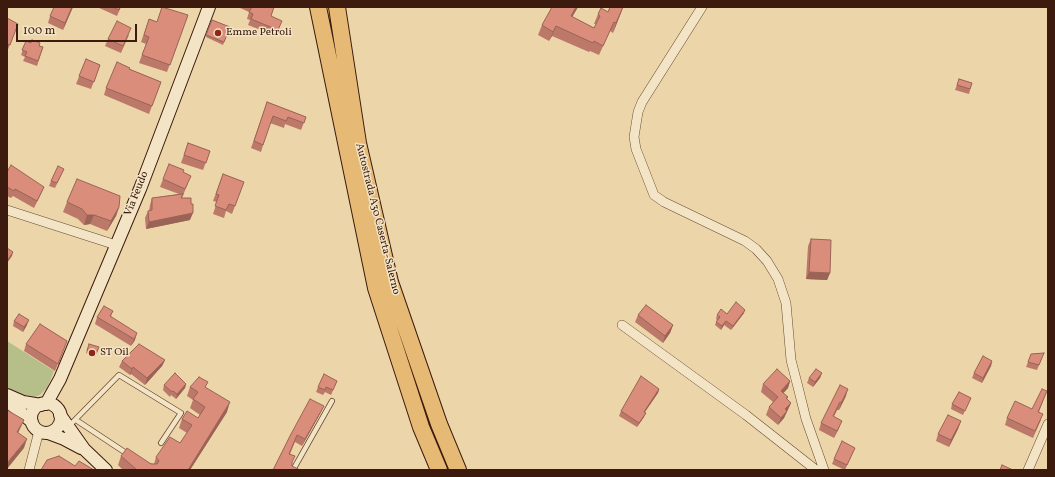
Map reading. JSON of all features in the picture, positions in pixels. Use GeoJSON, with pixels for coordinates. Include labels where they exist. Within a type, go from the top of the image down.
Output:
{"type":"FeatureCollection","features":[{"type":"Feature","properties":{"kind":"highway","name":"Autostrada A30 Caserta-Salerno"},"geometry":{"type":"LineString","coordinates":[[318,7],[376,288],[421,427],[439,470]]}},
{"type":"Feature","properties":{"kind":"highway","name":"Autostrada A30 Caserta-Salerno"},"geometry":{"type":"LineString","coordinates":[[337,7],[358,143],[390,282],[439,424],[458,470]]}},
{"type":"Feature","properties":{"kind":"street","name":"Via Feudo"},"geometry":{"type":"LineString","coordinates":[[51,408],[77,337],[140,188],[209,7]]}},
{"type":"Feature","properties":{"kind":"street"},"geometry":{"type":"LineString","coordinates":[[702,7],[642,102],[638,112],[634,137],[636,149],[654,195],[664,202],[745,241],[762,255],[778,279],[786,303],[791,360],[794,374],[806,419],[824,470]]}},
{"type":"Feature","properties":{"kind":"street"},"geometry":{"type":"LineString","coordinates":[[7,210],[116,245]]}},
{"type":"Feature","properties":{"kind":"street"},"geometry":{"type":"LineString","coordinates":[[622,324],[746,415],[816,470]]}},
{"type":"Feature","properties":{"kind":"street"},"geometry":{"type":"LineString","coordinates":[[7,395],[23,402],[51,408],[72,424],[84,449]]}},
{"type":"Feature","properties":{"kind":"street"},"geometry":{"type":"LineString","coordinates":[[7,401],[40,429],[84,449],[106,470]]}},
{"type":"Feature","properties":{"kind":"street"},"geometry":{"type":"LineString","coordinates":[[29,470],[40,429],[32,414],[37,407],[51,408],[60,419],[57,428],[40,429]]}},
{"type":"Feature","properties":{"kind":"street"},"geometry":{"type":"LineString","coordinates":[[1028,470],[1048,424]]}},
{"type":"Feature","properties":{"kind":"lane"},"geometry":{"type":"LineString","coordinates":[[133,458],[72,424],[119,376],[181,413],[161,443]]}},
{"type":"Feature","properties":{"kind":"lane"},"geometry":{"type":"LineString","coordinates":[[293,470],[332,401]]}},
{"type":"Feature","properties":{"kind":"green space"},"geometry":{"type":"Polygon","coordinates":[[[7,341],[54,371],[47,388],[40,395],[35,397],[24,395],[7,388],[7,341]]]}},
{"type":"Feature","properties":{"kind":"building"},"geometry":{"type":"Polygon","coordinates":[[[54,7],[72,7],[65,23],[50,16],[54,7]]]}},
{"type":"Feature","properties":{"kind":"building"},"geometry":{"type":"Polygon","coordinates":[[[113,7],[120,7],[119,10],[113,7]]]}},
{"type":"Feature","properties":{"kind":"building"},"geometry":{"type":"Polygon","coordinates":[[[162,7],[188,15],[170,65],[142,55],[149,37],[144,35],[149,19],[157,22],[162,7]]]}},
{"type":"Feature","properties":{"kind":"building"},"geometry":{"type":"Polygon","coordinates":[[[252,7],[274,7],[271,16],[282,21],[278,30],[251,19],[253,14],[249,12],[252,7]]]}},
{"type":"Feature","properties":{"kind":"building"},"geometry":{"type":"Polygon","coordinates":[[[552,7],[576,7],[571,16],[594,28],[600,16],[598,14],[601,8],[608,12],[610,7],[623,7],[603,46],[556,26],[553,32],[542,25],[552,7]]]}},
{"type":"Feature","properties":{"kind":"building"},"geometry":{"type":"Polygon","coordinates":[[[7,18],[18,24],[10,45],[7,44],[7,18]]]}},
{"type":"Feature","properties":{"kind":"building"},"geometry":{"type":"Polygon","coordinates":[[[212,20],[230,27],[224,42],[206,35],[212,20]]]}},
{"type":"Feature","properties":{"kind":"building"},"geometry":{"type":"Polygon","coordinates":[[[117,21],[131,28],[123,46],[108,39],[117,21]]]}},
{"type":"Feature","properties":{"kind":"building"},"geometry":{"type":"Polygon","coordinates":[[[32,40],[40,43],[39,46],[43,47],[38,61],[25,56],[27,52],[22,50],[26,41],[31,43],[32,40]]]}},
{"type":"Feature","properties":{"kind":"building"},"geometry":{"type":"Polygon","coordinates":[[[86,59],[100,65],[94,82],[79,76],[86,59]]]}},
{"type":"Feature","properties":{"kind":"building"},"geometry":{"type":"Polygon","coordinates":[[[117,62],[130,68],[129,69],[161,82],[152,106],[106,88],[117,62]]]}},
{"type":"Feature","properties":{"kind":"building"},"geometry":{"type":"Polygon","coordinates":[[[959,79],[972,83],[970,89],[957,85],[959,79]]]}},
{"type":"Feature","properties":{"kind":"building"},"geometry":{"type":"Polygon","coordinates":[[[267,102],[306,117],[304,123],[288,117],[286,121],[273,116],[263,145],[254,141],[267,102]]]}},
{"type":"Feature","properties":{"kind":"building"},"geometry":{"type":"Polygon","coordinates":[[[188,143],[210,151],[206,163],[184,155],[188,143]]]}},
{"type":"Feature","properties":{"kind":"building"},"geometry":{"type":"Polygon","coordinates":[[[169,164],[184,170],[183,172],[191,176],[185,189],[163,179],[169,164]]]}},
{"type":"Feature","properties":{"kind":"building"},"geometry":{"type":"Polygon","coordinates":[[[11,165],[44,187],[37,201],[15,189],[14,191],[7,187],[7,172],[11,165]]]}},
{"type":"Feature","properties":{"kind":"building"},"geometry":{"type":"Polygon","coordinates":[[[58,166],[64,169],[57,183],[51,181],[58,166]]]}},
{"type":"Feature","properties":{"kind":"building"},"geometry":{"type":"Polygon","coordinates":[[[223,174],[244,182],[235,206],[229,204],[226,210],[215,206],[219,195],[216,194],[223,174]]]}},
{"type":"Feature","properties":{"kind":"building"},"geometry":{"type":"Polygon","coordinates":[[[77,179],[120,196],[119,207],[111,221],[94,215],[87,215],[82,209],[67,202],[77,179]]]}},
{"type":"Feature","properties":{"kind":"building"},"geometry":{"type":"Polygon","coordinates":[[[183,194],[181,198],[191,198],[193,213],[149,222],[148,211],[152,210],[152,198],[183,194]]]}},
{"type":"Feature","properties":{"kind":"building"},"geometry":{"type":"Polygon","coordinates":[[[811,239],[831,240],[830,273],[809,272],[811,239]]]}},
{"type":"Feature","properties":{"kind":"building"},"geometry":{"type":"Polygon","coordinates":[[[7,248],[13,252],[7,261],[7,248]]]}},
{"type":"Feature","properties":{"kind":"building"},"geometry":{"type":"Polygon","coordinates":[[[736,302],[745,310],[733,326],[726,321],[722,326],[716,322],[720,317],[717,315],[721,309],[727,314],[736,302]]]}},
{"type":"Feature","properties":{"kind":"building"},"geometry":{"type":"Polygon","coordinates":[[[646,305],[673,325],[665,336],[638,315],[646,305]]]}},
{"type":"Feature","properties":{"kind":"building"},"geometry":{"type":"Polygon","coordinates":[[[104,306],[113,311],[110,316],[137,333],[134,339],[97,317],[104,306]]]}},
{"type":"Feature","properties":{"kind":"building"},"geometry":{"type":"Polygon","coordinates":[[[19,314],[29,320],[24,327],[14,321],[19,314]]]}},
{"type":"Feature","properties":{"kind":"building"},"geometry":{"type":"Polygon","coordinates":[[[40,324],[67,341],[58,364],[26,344],[40,324]]]}},
{"type":"Feature","properties":{"kind":"building"},"geometry":{"type":"Polygon","coordinates":[[[89,344],[99,347],[96,354],[87,351],[89,344]]]}},
{"type":"Feature","properties":{"kind":"building"},"geometry":{"type":"Polygon","coordinates":[[[139,344],[165,360],[147,378],[133,367],[132,369],[122,361],[139,344]]]}},
{"type":"Feature","properties":{"kind":"building"},"geometry":{"type":"Polygon","coordinates":[[[1044,353],[1039,365],[1028,362],[1031,354],[1044,353]]]}},
{"type":"Feature","properties":{"kind":"building"},"geometry":{"type":"Polygon","coordinates":[[[983,356],[992,361],[983,378],[974,373],[983,356]]]}},
{"type":"Feature","properties":{"kind":"building"},"geometry":{"type":"Polygon","coordinates":[[[777,369],[790,381],[781,391],[788,397],[786,398],[791,403],[785,409],[787,411],[781,418],[769,407],[778,397],[763,384],[777,369]]]}},
{"type":"Feature","properties":{"kind":"building"},"geometry":{"type":"Polygon","coordinates":[[[816,369],[822,373],[815,382],[809,378],[816,369]]]}},
{"type":"Feature","properties":{"kind":"building"},"geometry":{"type":"Polygon","coordinates":[[[175,373],[186,384],[177,394],[173,391],[172,392],[164,385],[175,373]]]}},
{"type":"Feature","properties":{"kind":"building"},"geometry":{"type":"Polygon","coordinates":[[[324,374],[337,381],[333,390],[326,387],[325,390],[318,387],[324,374]]]}},
{"type":"Feature","properties":{"kind":"building"},"geometry":{"type":"Polygon","coordinates":[[[641,376],[659,389],[644,412],[646,413],[639,423],[621,411],[641,376]]]}},
{"type":"Feature","properties":{"kind":"building"},"geometry":{"type":"Polygon","coordinates":[[[199,377],[208,382],[205,387],[230,402],[188,470],[137,470],[121,456],[127,448],[151,464],[157,464],[159,461],[156,457],[170,437],[180,443],[192,425],[182,419],[187,411],[198,418],[205,407],[193,399],[198,392],[190,387],[199,377]]]}},
{"type":"Feature","properties":{"kind":"building"},"geometry":{"type":"Polygon","coordinates":[[[840,385],[848,389],[833,416],[842,421],[837,431],[821,423],[840,385]]]}},
{"type":"Feature","properties":{"kind":"building"},"geometry":{"type":"Polygon","coordinates":[[[1042,389],[1047,391],[1038,412],[1043,414],[1035,431],[1007,418],[1015,401],[1032,409],[1042,389]]]}},
{"type":"Feature","properties":{"kind":"building"},"geometry":{"type":"Polygon","coordinates":[[[959,392],[971,398],[965,411],[952,404],[959,392]]]}},
{"type":"Feature","properties":{"kind":"building"},"geometry":{"type":"Polygon","coordinates":[[[310,399],[324,406],[305,439],[297,435],[289,454],[295,456],[292,466],[300,470],[273,470],[291,434],[310,399]]]}},
{"type":"Feature","properties":{"kind":"building"},"geometry":{"type":"Polygon","coordinates":[[[7,410],[24,420],[17,432],[27,439],[7,463],[8,418],[7,410]]]}},
{"type":"Feature","properties":{"kind":"building"},"geometry":{"type":"Polygon","coordinates":[[[948,415],[961,421],[951,440],[938,434],[948,415]]]}},
{"type":"Feature","properties":{"kind":"building"},"geometry":{"type":"Polygon","coordinates":[[[842,441],[855,448],[847,465],[834,459],[842,441]]]}},
{"type":"Feature","properties":{"kind":"building"},"geometry":{"type":"Polygon","coordinates":[[[59,456],[75,466],[79,461],[94,470],[41,470],[47,460],[59,456]]]}},
{"type":"Feature","properties":{"kind":"building"},"geometry":{"type":"Polygon","coordinates":[[[1002,465],[1013,470],[1000,470],[1002,465]]]}},
{"type":"Feature","properties":{"kind":"place","name":"Emme Petroli"},"geometry":{"type":"Point","coordinates":[218,33]}},
{"type":"Feature","properties":{"kind":"place","name":"ST Oil"},"geometry":{"type":"Point","coordinates":[92,353]}}]}
